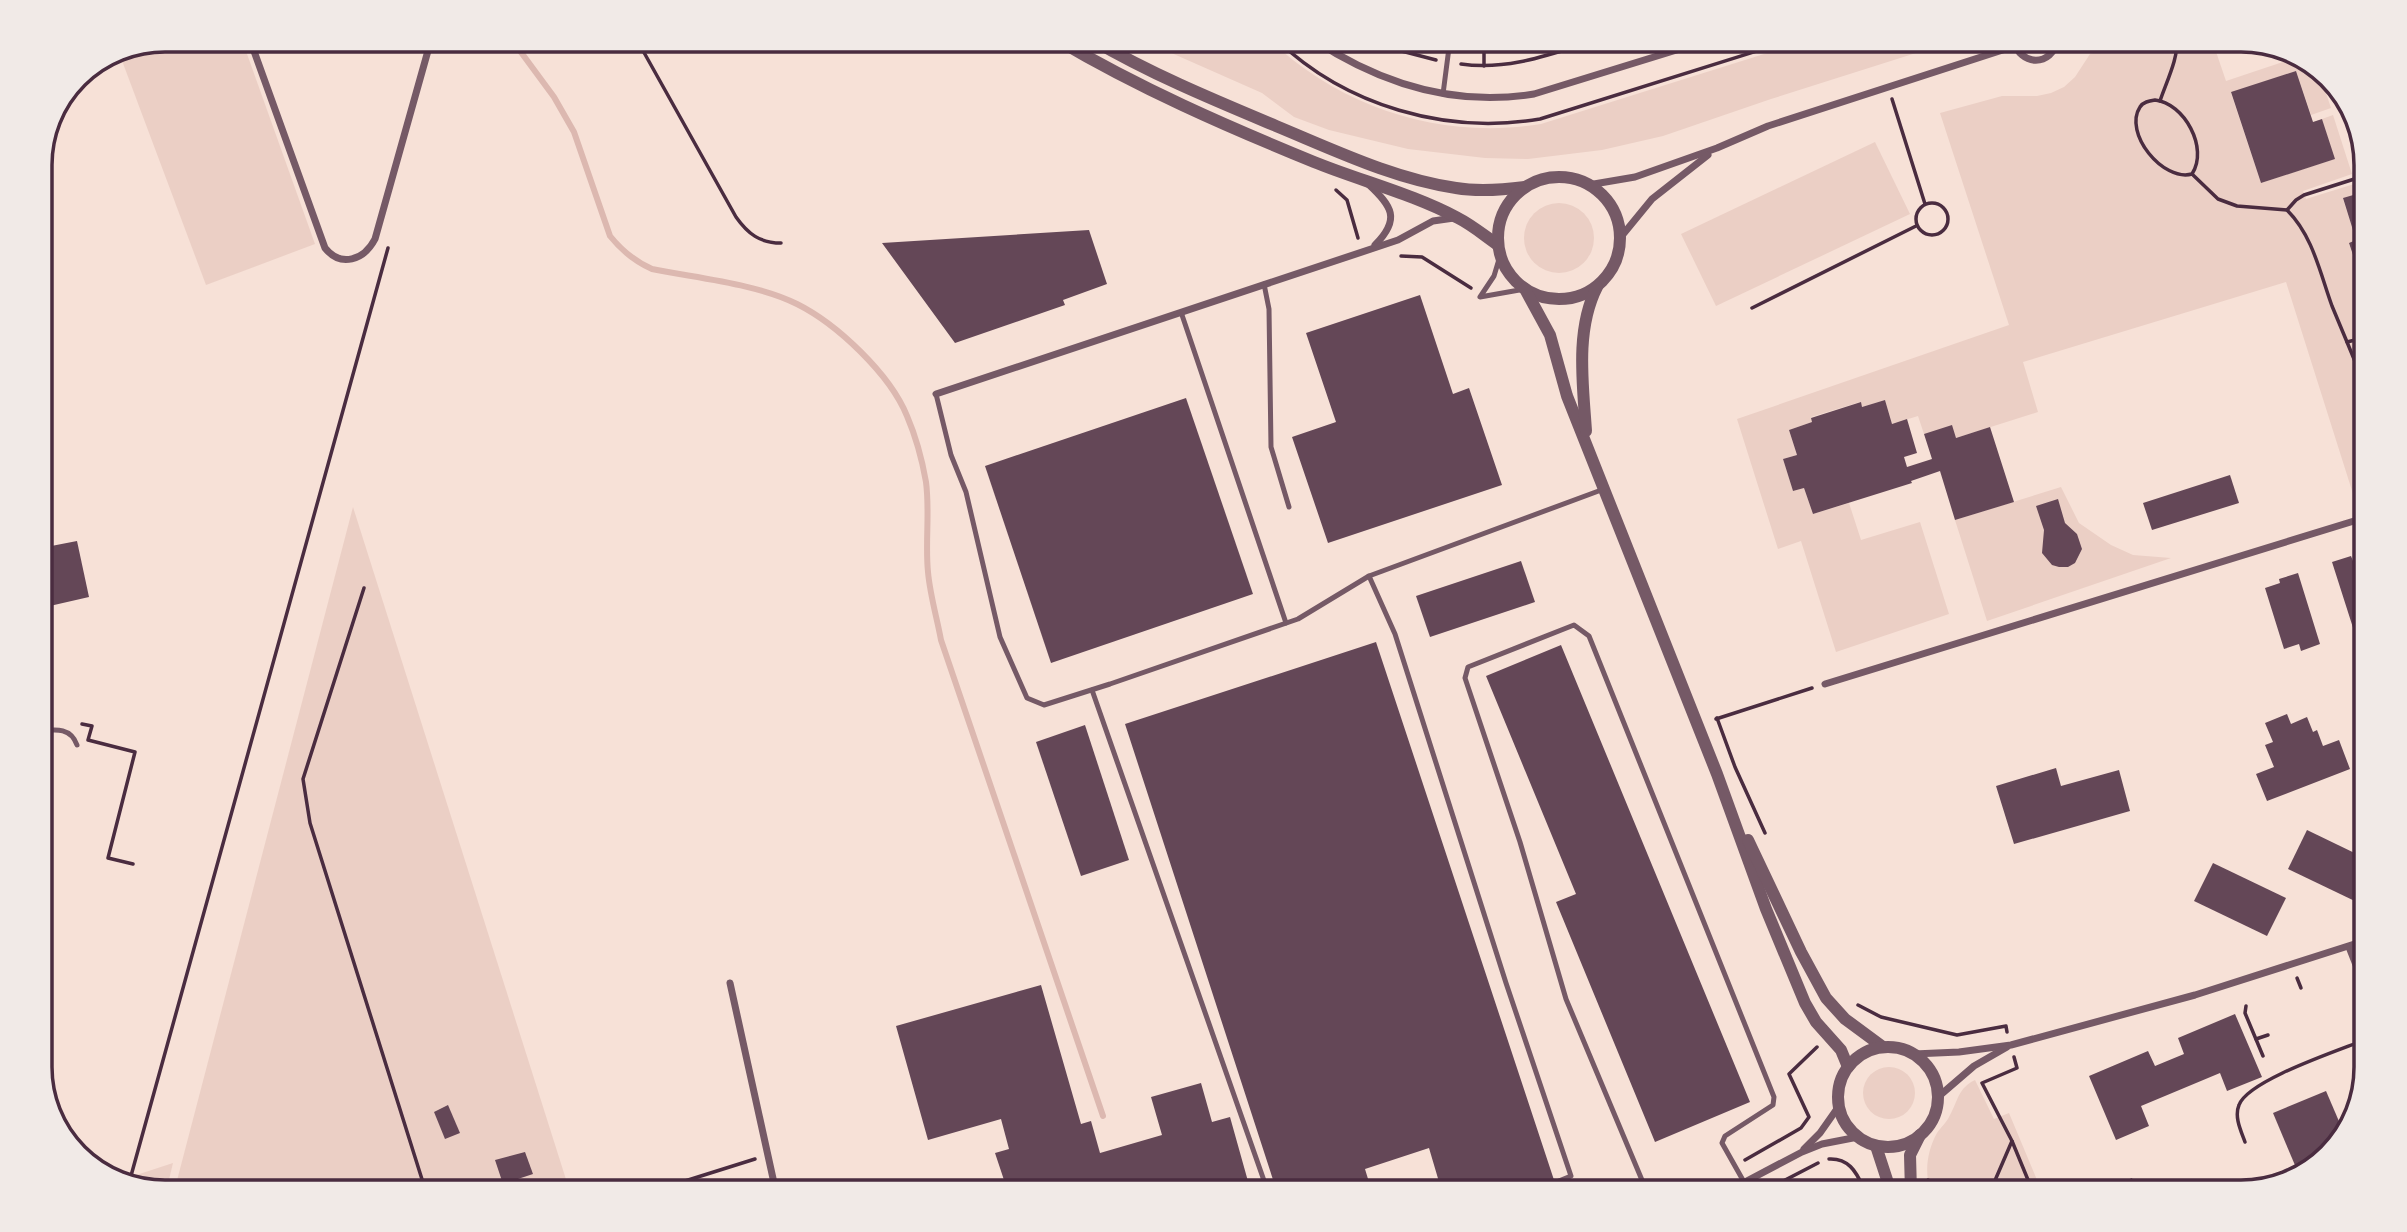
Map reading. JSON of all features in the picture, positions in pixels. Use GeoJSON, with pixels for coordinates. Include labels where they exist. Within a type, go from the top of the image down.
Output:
{"type":"FeatureCollection","features":[{"type":"Feature","properties":{"kind":"street"},"geometry":{"type":"LineString","coordinates":[[254,52],[325,248],[333,256],[345,260],[363,255],[375,239],[428,52]]}},
{"type":"Feature","properties":{"kind":"street"},"geometry":{"type":"LineString","coordinates":[[1078,52],[1193,110],[1459,218],[1499,250]]}},
{"type":"Feature","properties":{"kind":"street"},"geometry":{"type":"LineString","coordinates":[[1118,52],[1198,93],[1396,173],[1457,189],[1496,190],[1525,187],[1550,178],[1563,177],[1588,185],[1608,202],[1614,213],[1620,238]]}},
{"type":"Feature","properties":{"kind":"street"},"geometry":{"type":"LineString","coordinates":[[1334,52],[1390,81],[1443,94],[1475,98],[1510,98],[1534,94],[1670,52]]}},
{"type":"Feature","properties":{"kind":"street"},"geometry":{"type":"LineString","coordinates":[[1588,185],[1635,177],[1717,148],[1768,126],[1988,52]]}},
{"type":"Feature","properties":{"kind":"street"},"geometry":{"type":"LineString","coordinates":[[2019,52],[2022,57],[2035,61],[2048,57],[2053,52]]}},
{"type":"Feature","properties":{"kind":"street"},"geometry":{"type":"LineString","coordinates":[[1586,442],[1583,394],[1584,333],[1587,313],[1599,284],[1614,263],[1620,238],[1652,199],[1717,148]]}},
{"type":"Feature","properties":{"kind":"street"},"geometry":{"type":"LineString","coordinates":[[1364,181],[1385,201],[1391,218],[1388,230],[1372,248]]}},
{"type":"Feature","properties":{"kind":"street"},"geometry":{"type":"LineString","coordinates":[[1525,187],[1515,196],[1501,218],[1499,250],[1510,276],[1537,295],[1563,299],[1576,297],[1599,284]]}},
{"type":"Feature","properties":{"kind":"street"},"geometry":{"type":"LineString","coordinates":[[936,394],[1398,240],[1433,221],[1459,218]]}},
{"type":"Feature","properties":{"kind":"street"},"geometry":{"type":"LineString","coordinates":[[1525,289],[1550,335],[1567,396],[1805,1003],[1816,1022],[1841,1050],[1848,1067]]}},
{"type":"Feature","properties":{"kind":"street"},"geometry":{"type":"LineString","coordinates":[[1825,684],[2354,521]]}},
{"type":"Feature","properties":{"kind":"street"},"geometry":{"type":"LineString","coordinates":[[1717,774],[1801,952],[1826,998],[1845,1019],[1883,1047]]}},
{"type":"Feature","properties":{"kind":"street"},"geometry":{"type":"LineString","coordinates":[[1914,1054],[1959,1052],[2011,1045],[2195,995],[2354,945]]}},
{"type":"Feature","properties":{"kind":"street"},"geometry":{"type":"LineString","coordinates":[[2349,947],[2354,960]]}},
{"type":"Feature","properties":{"kind":"street"},"geometry":{"type":"LineString","coordinates":[[730,983],[773,1180]]}},
{"type":"Feature","properties":{"kind":"street"},"geometry":{"type":"LineString","coordinates":[[1938,1097],[1974,1066],[2011,1045]]}},
{"type":"Feature","properties":{"kind":"street"},"geometry":{"type":"LineString","coordinates":[[1911,1180],[1910,1154],[1933,1118],[1938,1097],[1936,1080],[1927,1065],[1905,1049],[1883,1047],[1858,1057],[1848,1067],[1840,1086],[1839,1106],[1849,1128],[1877,1146],[1892,1147],[1907,1143],[1920,1135]]}},
{"type":"Feature","properties":{"kind":"street"},"geometry":{"type":"LineString","coordinates":[[1801,1152],[1820,1133],[1839,1106]]}},
{"type":"Feature","properties":{"kind":"street"},"geometry":{"type":"LineString","coordinates":[[1748,1180],[1801,1152],[1858,1136]]}},
{"type":"Feature","properties":{"kind":"street"},"geometry":{"type":"LineString","coordinates":[[1877,1146],[1887,1180]]}},
{"type":"Feature","properties":{"kind":"lane"},"geometry":{"type":"LineString","coordinates":[[1443,94],[1449,52]]}},
{"type":"Feature","properties":{"kind":"lane"},"geometry":{"type":"LineString","coordinates":[[1473,304],[1494,276],[1499,250]]}},
{"type":"Feature","properties":{"kind":"lane"},"geometry":{"type":"LineString","coordinates":[[1264,284],[1269,309],[1271,447],[1289,507]]}},
{"type":"Feature","properties":{"kind":"lane"},"geometry":{"type":"LineString","coordinates":[[1480,298],[1525,289]]}},
{"type":"Feature","properties":{"kind":"lane"},"geometry":{"type":"LineString","coordinates":[[1181,312],[1286,623]]}},
{"type":"Feature","properties":{"kind":"lane"},"geometry":{"type":"LineString","coordinates":[[936,394],[951,455],[966,492],[1000,637],[1027,698],[1044,705],[1298,619],[1369,576],[1604,489]]}},
{"type":"Feature","properties":{"kind":"lane"},"geometry":{"type":"LineString","coordinates":[[1369,576],[1395,634],[1506,983],[1571,1176],[1561,1180]]}},
{"type":"Feature","properties":{"kind":"lane"},"geometry":{"type":"LineString","coordinates":[[1642,1180],[1566,999],[1520,842],[1465,678],[1468,667],[1573,625],[1589,636],[1774,1097],[1773,1105],[1725,1136],[1722,1143],[1743,1180]]}},
{"type":"Feature","properties":{"kind":"lane"},"geometry":{"type":"LineString","coordinates":[[1092,690],[1264,1180]]}},
{"type":"Feature","properties":{"kind":"lane"},"geometry":{"type":"LineString","coordinates":[[53,730],[64,730],[73,736],[77,746]]}},
{"type":"Feature","properties":{"kind":"path"},"geometry":{"type":"LineString","coordinates":[[644,52],[736,218],[744,229],[758,240],[781,243]]}},
{"type":"Feature","properties":{"kind":"path"},"geometry":{"type":"LineString","coordinates":[[1403,52],[1425,59],[1484,67],[1517,64],[1557,52]]}},
{"type":"Feature","properties":{"kind":"path"},"geometry":{"type":"LineString","coordinates":[[1484,52],[1484,67]]}},
{"type":"Feature","properties":{"kind":"path"},"geometry":{"type":"LineString","coordinates":[[2160,101],[2177,52]]}},
{"type":"Feature","properties":{"kind":"path"},"geometry":{"type":"LineString","coordinates":[[1888,87],[1926,204]]}},
{"type":"Feature","properties":{"kind":"path"},"geometry":{"type":"LineString","coordinates":[[2160,101],[2189,125],[2195,138],[2198,162],[2192,174],[2182,176],[2166,170],[2157,163],[2140,137],[2137,124],[2140,107],[2145,102],[2160,101]]}},
{"type":"Feature","properties":{"kind":"path"},"geometry":{"type":"LineString","coordinates":[[2192,174],[2218,199],[2236,206],[2287,210],[2298,221],[2315,254],[2333,308],[2354,356]]}},
{"type":"Feature","properties":{"kind":"path"},"geometry":{"type":"LineString","coordinates":[[2287,210],[2304,195],[2354,179]]}},
{"type":"Feature","properties":{"kind":"path"},"geometry":{"type":"LineString","coordinates":[[1926,204],[1939,204],[1945,209],[1948,222],[1945,229],[1933,236],[1920,231],[1916,226],[1916,213],[1926,204]]}},
{"type":"Feature","properties":{"kind":"path"},"geometry":{"type":"LineString","coordinates":[[1752,308],[1916,226]]}},
{"type":"Feature","properties":{"kind":"path"},"geometry":{"type":"LineString","coordinates":[[131,1175],[389,243]]}},
{"type":"Feature","properties":{"kind":"path"},"geometry":{"type":"LineString","coordinates":[[1400,256],[1416,255],[1429,260],[1471,288],[1480,298]]}},
{"type":"Feature","properties":{"kind":"path"},"geometry":{"type":"LineString","coordinates":[[2347,342],[2354,340]]}},
{"type":"Feature","properties":{"kind":"path"},"geometry":{"type":"LineString","coordinates":[[364,588],[303,779],[310,823],[422,1180]]}},
{"type":"Feature","properties":{"kind":"path"},"geometry":{"type":"LineString","coordinates":[[1697,724],[1825,684]]}},
{"type":"Feature","properties":{"kind":"path"},"geometry":{"type":"LineString","coordinates":[[1717,718],[1735,767],[1768,839]]}},
{"type":"Feature","properties":{"kind":"path"},"geometry":{"type":"LineString","coordinates":[[82,724],[92,726],[88,740],[135,752],[108,858],[133,864]]}},
{"type":"Feature","properties":{"kind":"path"},"geometry":{"type":"LineString","coordinates":[[2296,976],[2301,988]]}},
{"type":"Feature","properties":{"kind":"path"},"geometry":{"type":"LineString","coordinates":[[1851,998],[1858,1006],[1881,1017],[1957,1035],[2006,1026]]}},
{"type":"Feature","properties":{"kind":"path"},"geometry":{"type":"LineString","coordinates":[[2246,1006],[2245,1013],[2263,1056]]}},
{"type":"Feature","properties":{"kind":"path"},"geometry":{"type":"LineString","coordinates":[[2256,1039],[2268,1035]]}},
{"type":"Feature","properties":{"kind":"path"},"geometry":{"type":"LineString","coordinates":[[1734,1167],[1801,1128],[1809,1117],[1789,1074],[1822,1042]]}},
{"type":"Feature","properties":{"kind":"path"},"geometry":{"type":"LineString","coordinates":[[2245,1142],[2236,1113],[2245,1095],[2283,1072],[2354,1044]]}},
{"type":"Feature","properties":{"kind":"path"},"geometry":{"type":"LineString","coordinates":[[2017,1069],[1982,1083],[2012,1141],[2028,1180]]}},
{"type":"Feature","properties":{"kind":"path"},"geometry":{"type":"LineString","coordinates":[[1995,1180],[2012,1141]]}},
{"type":"Feature","properties":{"kind":"path"},"geometry":{"type":"LineString","coordinates":[[688,1180],[768,1155]]}},
{"type":"Feature","properties":{"kind":"path"},"geometry":{"type":"LineString","coordinates":[[1785,1180],[1831,1158],[1851,1166],[1859,1180]]}},
{"type":"Feature","properties":{"kind":"shaded area"},"geometry":{"type":"Polygon","coordinates":[[[165,52],[246,52],[315,244],[206,285],[122,61],[165,52]]]}},
{"type":"Feature","properties":{"kind":"shaded area"},"geometry":{"type":"Polygon","coordinates":[[[1169,52],[1284,52],[1329,84],[1396,114],[1431,123],[1504,128],[1541,124],[1771,52],[1919,52],[1663,136],[1602,150],[1528,159],[1485,158],[1408,149],[1329,130],[1294,117],[1262,93],[1169,52]]]}},
{"type":"Feature","properties":{"kind":"shaded area"},"geometry":{"type":"Polygon","coordinates":[[[2216,52],[2226,81],[2285,61],[2304,71],[2324,88],[2331,108],[2311,115],[2296,71],[2231,93],[2261,183],[2334,159],[2322,119],[2333,115],[2352,174],[2303,191],[2306,199],[2354,184],[2354,195],[2343,199],[2354,234],[2354,241],[2349,244],[2354,259],[2354,497],[2286,282],[2023,362],[2038,412],[1956,438],[1924,434],[1918,416],[1892,424],[1885,400],[1862,407],[1860,402],[1811,417],[1812,422],[1789,430],[1797,455],[1783,459],[1793,491],[1804,488],[1813,514],[1849,503],[1861,540],[1920,522],[1949,614],[1836,652],[1801,541],[1778,549],[1737,419],[2009,325],[1940,113],[2002,96],[2037,96],[2051,93],[2064,87],[2075,77],[2090,54],[2216,52]]]}},
{"type":"Feature","properties":{"kind":"shaded area"},"geometry":{"type":"Polygon","coordinates":[[[1875,142],[1910,214],[1716,306],[1681,234],[1875,142]]]}},
{"type":"Feature","properties":{"kind":"shaded area"},"geometry":{"type":"Polygon","coordinates":[[[1559,203],[1578,209],[1588,219],[1594,238],[1588,257],[1578,267],[1559,273],[1540,267],[1530,257],[1524,238],[1530,219],[1540,209],[1559,203]]]}},
{"type":"Feature","properties":{"kind":"shaded area"},"geometry":{"type":"Polygon","coordinates":[[[2061,487],[2079,523],[2111,545],[2133,555],[2171,558],[1987,621],[1955,520],[2061,487]]]}},
{"type":"Feature","properties":{"kind":"shaded area"},"geometry":{"type":"Polygon","coordinates":[[[353,507],[566,1180],[177,1180],[353,507]]]}},
{"type":"Feature","properties":{"kind":"shaded area"},"geometry":{"type":"Polygon","coordinates":[[[1889,1067],[1899,1069],[1907,1075],[1913,1083],[1913,1103],[1907,1111],[1899,1117],[1889,1119],[1879,1117],[1871,1111],[1865,1103],[1863,1093],[1865,1083],[1871,1075],[1879,1069],[1889,1067]]]}},
{"type":"Feature","properties":{"kind":"shaded area"},"geometry":{"type":"Polygon","coordinates":[[[1975,1080],[1994,1119],[2009,1113],[2037,1180],[1928,1180],[1929,1155],[1934,1140],[1969,1083],[1975,1080]]]}},
{"type":"Feature","properties":{"kind":"shaded area"},"geometry":{"type":"Polygon","coordinates":[[[173,1163],[169,1180],[135,1175],[173,1163]]]}},
{"type":"Feature","properties":{"kind":"building"},"geometry":{"type":"Polygon","coordinates":[[[2296,71],[2313,122],[2322,119],[2335,159],[2261,183],[2231,92],[2296,71]]]}},
{"type":"Feature","properties":{"kind":"building"},"geometry":{"type":"Polygon","coordinates":[[[2354,195],[2354,234],[2343,198],[2354,195]]]}},
{"type":"Feature","properties":{"kind":"building"},"geometry":{"type":"Polygon","coordinates":[[[1089,230],[1107,284],[1063,300],[1065,305],[955,343],[882,243],[1089,230]]]}},
{"type":"Feature","properties":{"kind":"building"},"geometry":{"type":"Polygon","coordinates":[[[2354,241],[2354,258],[2349,243],[2354,241]]]}},
{"type":"Feature","properties":{"kind":"building"},"geometry":{"type":"Polygon","coordinates":[[[1420,295],[1453,394],[1469,388],[1502,485],[1328,543],[1292,437],[1336,422],[1306,333],[1420,295]]]}},
{"type":"Feature","properties":{"kind":"building"},"geometry":{"type":"Polygon","coordinates":[[[1186,398],[1253,594],[1051,663],[985,466],[1186,398]]]}},
{"type":"Feature","properties":{"kind":"building"},"geometry":{"type":"Polygon","coordinates":[[[1885,400],[1892,424],[1907,419],[1917,453],[1904,457],[1907,467],[1932,459],[1924,434],[1952,425],[1956,438],[1990,427],[2014,502],[1955,520],[1940,471],[1911,481],[1912,483],[1813,514],[1804,488],[1793,491],[1783,459],[1797,455],[1789,430],[1812,422],[1811,418],[1861,402],[1862,407],[1885,400]]]}},
{"type":"Feature","properties":{"kind":"building"},"geometry":{"type":"Polygon","coordinates":[[[2230,475],[2239,503],[2152,530],[2143,503],[2230,475]]]}},
{"type":"Feature","properties":{"kind":"building"},"geometry":{"type":"Polygon","coordinates":[[[2058,499],[2065,523],[2077,534],[2082,549],[2075,563],[2068,567],[2052,565],[2042,553],[2044,530],[2036,506],[2058,499]]]}},
{"type":"Feature","properties":{"kind":"building"},"geometry":{"type":"Polygon","coordinates":[[[77,541],[89,597],[53,605],[53,546],[77,541]]]}},
{"type":"Feature","properties":{"kind":"building"},"geometry":{"type":"Polygon","coordinates":[[[2351,556],[2354,561],[2354,631],[2332,562],[2351,556]]]}},
{"type":"Feature","properties":{"kind":"building"},"geometry":{"type":"Polygon","coordinates":[[[1521,561],[1535,602],[1430,637],[1416,596],[1521,561]]]}},
{"type":"Feature","properties":{"kind":"building"},"geometry":{"type":"Polygon","coordinates":[[[2298,573],[2320,644],[2301,651],[2299,644],[2284,649],[2265,588],[2280,583],[2279,579],[2298,573]]]}},
{"type":"Feature","properties":{"kind":"building"},"geometry":{"type":"Polygon","coordinates":[[[1376,642],[1554,1180],[1438,1180],[1429,1148],[1365,1169],[1368,1180],[1273,1180],[1125,724],[1376,642]]]}},
{"type":"Feature","properties":{"kind":"building"},"geometry":{"type":"Polygon","coordinates":[[[1561,645],[1750,1102],[1655,1142],[1556,902],[1576,894],[1486,676],[1561,645]]]}},
{"type":"Feature","properties":{"kind":"building"},"geometry":{"type":"Polygon","coordinates":[[[2287,714],[2291,724],[2307,717],[2313,732],[2317,730],[2323,746],[2339,740],[2350,769],[2267,801],[2256,774],[2274,767],[2265,745],[2273,742],[2265,723],[2287,714]]]}},
{"type":"Feature","properties":{"kind":"building"},"geometry":{"type":"Polygon","coordinates":[[[1085,725],[1129,860],[1081,876],[1036,742],[1085,725]]]}},
{"type":"Feature","properties":{"kind":"building"},"geometry":{"type":"Polygon","coordinates":[[[2056,768],[2061,786],[2119,770],[2130,811],[2014,844],[1996,786],[2056,768]]]}},
{"type":"Feature","properties":{"kind":"building"},"geometry":{"type":"Polygon","coordinates":[[[2307,830],[2354,853],[2354,901],[2288,869],[2307,830]]]}},
{"type":"Feature","properties":{"kind":"building"},"geometry":{"type":"Polygon","coordinates":[[[2213,863],[2286,898],[2267,936],[2194,901],[2213,863]]]}},
{"type":"Feature","properties":{"kind":"building"},"geometry":{"type":"Polygon","coordinates":[[[1041,985],[1081,1124],[1091,1121],[1100,1153],[1162,1135],[1151,1097],[1201,1083],[1212,1122],[1230,1117],[1248,1180],[1004,1180],[995,1153],[1009,1149],[1001,1119],[928,1140],[896,1026],[1041,985]]]}},
{"type":"Feature","properties":{"kind":"building"},"geometry":{"type":"Polygon","coordinates":[[[2235,1014],[2262,1077],[2227,1091],[2220,1073],[2141,1106],[2149,1126],[2116,1140],[2089,1076],[2148,1051],[2155,1066],[2184,1054],[2178,1038],[2235,1014]]]}},
{"type":"Feature","properties":{"kind":"building"},"geometry":{"type":"Polygon","coordinates":[[[2326,1091],[2340,1123],[2321,1146],[2295,1166],[2273,1113],[2326,1091]]]}},
{"type":"Feature","properties":{"kind":"building"},"geometry":{"type":"Polygon","coordinates":[[[448,1105],[460,1133],[445,1139],[434,1112],[448,1105]]]}},
{"type":"Feature","properties":{"kind":"building"},"geometry":{"type":"Polygon","coordinates":[[[525,1152],[533,1174],[515,1180],[502,1180],[495,1160],[525,1152]]]}},
{"type":"Feature","properties":{"kind":"waterway"},"geometry":{"type":"LineString","coordinates":[[521,52],[554,97],[574,132],[610,236],[624,251],[652,269],[764,291],[797,304],[829,324],[861,352],[899,400],[916,440],[926,482],[928,572],[941,640],[1103,1116]]}}]}
